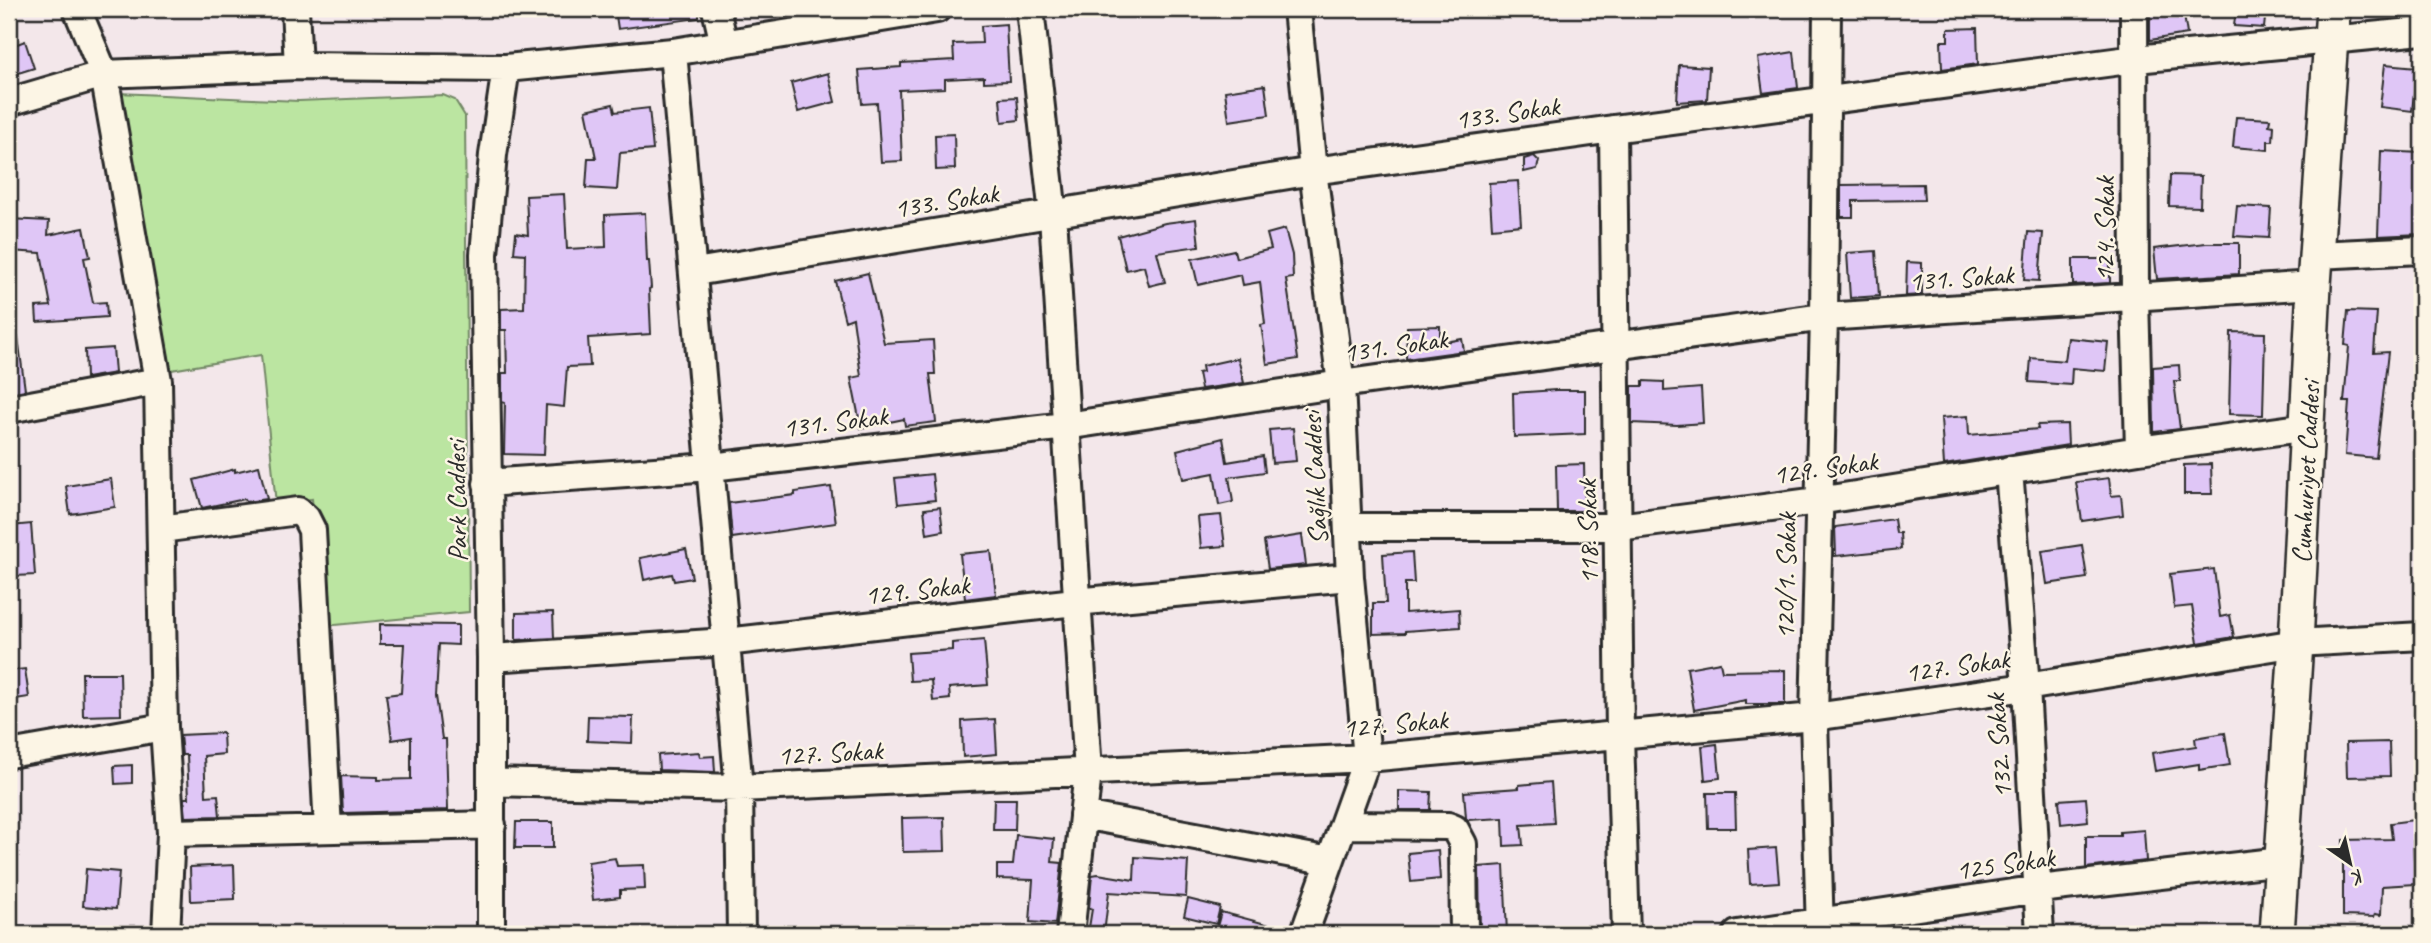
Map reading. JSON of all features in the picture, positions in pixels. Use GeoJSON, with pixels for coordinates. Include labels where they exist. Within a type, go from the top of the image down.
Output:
{"type":"FeatureCollection","features":[{"type":"Feature","properties":{"kind":"main road","name":"Cumhuriyet Caddesi"},"geometry":{"type":"LineString","coordinates":[[2277,934],[2296,643],[2315,270],[2332,24]]}},
{"type":"Feature","properties":{"kind":"street"},"geometry":{"type":"LineString","coordinates":[[77,9],[104,74],[158,381],[164,727],[171,833],[166,934]]}},
{"type":"Feature","properties":{"kind":"street"},"geometry":{"type":"LineString","coordinates":[[295,9],[298,66]]}},
{"type":"Feature","properties":{"kind":"street"},"geometry":{"type":"LineString","coordinates":[[716,9],[724,44]]}},
{"type":"Feature","properties":{"kind":"street"},"geometry":{"type":"LineString","coordinates":[[9,102],[104,74],[298,66],[506,68],[673,52],[937,9]]}},
{"type":"Feature","properties":{"kind":"street"},"geometry":{"type":"LineString","coordinates":[[1030,9],[1052,215],[1088,772],[1070,934]]}},
{"type":"Feature","properties":{"kind":"street","name":"Sağlık Caddesi"},"geometry":{"type":"LineString","coordinates":[[1297,9],[1313,171],[1341,384],[1350,577],[1367,758],[1304,934]]}},
{"type":"Feature","properties":{"kind":"street","name":"120/1. Sokak"},"geometry":{"type":"LineString","coordinates":[[1819,928],[1814,716],[1824,317],[1827,9]]}},
{"type":"Feature","properties":{"kind":"street","name":"124. Sokak"},"geometry":{"type":"LineString","coordinates":[[2134,9],[2135,297],[2139,450]]}},
{"type":"Feature","properties":{"kind":"street","name":"133. Sokak"},"geometry":{"type":"LineString","coordinates":[[695,272],[1313,171],[1827,99],[2136,60],[2332,24],[2422,31]]}},
{"type":"Feature","properties":{"kind":"street"},"geometry":{"type":"LineString","coordinates":[[673,52],[695,272],[739,788],[741,934]]}},
{"type":"Feature","properties":{"kind":"street","name":"Park Caddesi"},"geometry":{"type":"LineString","coordinates":[[491,934],[491,658],[484,254],[493,155],[506,68]]}},
{"type":"Feature","properties":{"kind":"street","name":"118. Sokak"},"geometry":{"type":"LineString","coordinates":[[1613,129],[1620,735],[1626,934]]}},
{"type":"Feature","properties":{"kind":"street","name":"131. Sokak"},"geometry":{"type":"LineString","coordinates":[[487,483],[711,467],[1066,426],[1341,384],[1824,317],[2135,297],[2315,270],[2422,250]]}},
{"type":"Feature","properties":{"kind":"street"},"geometry":{"type":"LineString","coordinates":[[9,409],[158,381]]}},
{"type":"Feature","properties":{"kind":"street","name":"129. Sokak"},"geometry":{"type":"LineString","coordinates":[[1349,527],[1618,527],[1818,501],[2139,450],[2308,428]]}},
{"type":"Feature","properties":{"kind":"street","name":"132. Sokak"},"geometry":{"type":"LineString","coordinates":[[2009,470],[2026,687],[2040,934]]}},
{"type":"Feature","properties":{"kind":"street"},"geometry":{"type":"LineString","coordinates":[[161,529],[298,511],[309,523],[312,530],[328,829]]}},
{"type":"Feature","properties":{"kind":"street","name":"129. Sokak"},"geometry":{"type":"LineString","coordinates":[[491,658],[726,642],[1075,602],[1350,577]]}},
{"type":"Feature","properties":{"kind":"street","name":"127. Sokak"},"geometry":{"type":"LineString","coordinates":[[492,782],[739,788],[1367,758],[1814,716],[2026,687],[2296,643],[2422,636]]}},
{"type":"Feature","properties":{"kind":"street"},"geometry":{"type":"LineString","coordinates":[[9,754],[164,727]]}},
{"type":"Feature","properties":{"kind":"street"},"geometry":{"type":"LineString","coordinates":[[1083,815],[1330,861]]}},
{"type":"Feature","properties":{"kind":"street"},"geometry":{"type":"LineString","coordinates":[[171,833],[492,825]]}},
{"type":"Feature","properties":{"kind":"street"},"geometry":{"type":"LineString","coordinates":[[1343,825],[1448,826],[1455,829],[1462,845],[1464,934]]}},
{"type":"Feature","properties":{"kind":"street","name":"125 Sokak"},"geometry":{"type":"LineString","coordinates":[[1737,934],[1819,928],[2039,889],[2282,862]]}},
{"type":"Feature","properties":{"kind":"green space"},"geometry":{"type":"Polygon","coordinates":[[[118,93],[299,101],[443,95],[455,100],[465,116],[469,612],[325,626],[312,499],[276,504],[261,355],[171,370],[118,93]]]}},
{"type":"Feature","properties":{"kind":"building"},"geometry":{"type":"Polygon","coordinates":[[[615,9],[699,9],[699,18],[618,29],[615,9]]]}},
{"type":"Feature","properties":{"kind":"building"},"geometry":{"type":"Polygon","coordinates":[[[2150,9],[2183,9],[2187,34],[2150,40],[2150,9]]]}},
{"type":"Feature","properties":{"kind":"building"},"geometry":{"type":"Polygon","coordinates":[[[2236,9],[2266,9],[2264,28],[2234,26],[2236,9]]]}},
{"type":"Feature","properties":{"kind":"building"},"geometry":{"type":"Polygon","coordinates":[[[1006,24],[1009,81],[984,82],[984,77],[945,79],[945,88],[899,90],[902,161],[881,162],[877,103],[862,104],[859,70],[901,67],[901,63],[954,60],[953,44],[982,43],[981,26],[1006,24]]]}},
{"type":"Feature","properties":{"kind":"building"},"geometry":{"type":"Polygon","coordinates":[[[1977,28],[1978,64],[1942,69],[1941,41],[1948,41],[1948,29],[1977,28]]]}},
{"type":"Feature","properties":{"kind":"building"},"geometry":{"type":"Polygon","coordinates":[[[25,41],[34,68],[9,76],[9,47],[25,41]]]}},
{"type":"Feature","properties":{"kind":"building"},"geometry":{"type":"Polygon","coordinates":[[[1794,52],[1798,88],[1763,93],[1758,58],[1794,52]]]}},
{"type":"Feature","properties":{"kind":"building"},"geometry":{"type":"Polygon","coordinates":[[[2385,64],[2417,67],[2412,111],[2380,107],[2385,64]]]}},
{"type":"Feature","properties":{"kind":"building"},"geometry":{"type":"Polygon","coordinates":[[[1679,65],[1709,67],[1707,100],[1677,102],[1679,65]]]}},
{"type":"Feature","properties":{"kind":"building"},"geometry":{"type":"Polygon","coordinates":[[[828,73],[835,102],[798,112],[791,83],[828,73]]]}},
{"type":"Feature","properties":{"kind":"building"},"geometry":{"type":"Polygon","coordinates":[[[1265,85],[1269,115],[1229,121],[1225,91],[1265,85]]]}},
{"type":"Feature","properties":{"kind":"building"},"geometry":{"type":"Polygon","coordinates":[[[1017,97],[1019,120],[1002,122],[1000,98],[1017,97]]]}},
{"type":"Feature","properties":{"kind":"building"},"geometry":{"type":"Polygon","coordinates":[[[613,104],[615,112],[649,108],[653,150],[620,153],[617,190],[586,188],[588,158],[596,158],[586,110],[613,104]]]}},
{"type":"Feature","properties":{"kind":"building"},"geometry":{"type":"Polygon","coordinates":[[[2236,117],[2270,119],[2269,125],[2274,126],[2273,141],[2268,141],[2268,150],[2233,147],[2236,117]]]}},
{"type":"Feature","properties":{"kind":"building"},"geometry":{"type":"Polygon","coordinates":[[[954,134],[955,169],[936,170],[935,135],[954,134]]]}},
{"type":"Feature","properties":{"kind":"building"},"geometry":{"type":"Polygon","coordinates":[[[2381,151],[2421,153],[2418,211],[2421,212],[2420,234],[2378,236],[2381,151]]]}},
{"type":"Feature","properties":{"kind":"building"},"geometry":{"type":"Polygon","coordinates":[[[1534,156],[1539,161],[1537,169],[1524,172],[1524,159],[1534,156]]]}},
{"type":"Feature","properties":{"kind":"building"},"geometry":{"type":"Polygon","coordinates":[[[2170,175],[2201,176],[2200,207],[2169,206],[2170,175]]]}},
{"type":"Feature","properties":{"kind":"building"},"geometry":{"type":"Polygon","coordinates":[[[1518,181],[1521,225],[1492,228],[1489,183],[1518,181]]]}},
{"type":"Feature","properties":{"kind":"building"},"geometry":{"type":"Polygon","coordinates":[[[1923,184],[1924,200],[1853,201],[1853,217],[1841,217],[1841,185],[1923,184]]]}},
{"type":"Feature","properties":{"kind":"building"},"geometry":{"type":"Polygon","coordinates":[[[564,194],[567,249],[606,247],[605,215],[645,213],[651,288],[651,334],[588,338],[590,366],[567,367],[564,407],[546,405],[544,455],[504,454],[505,403],[502,402],[502,373],[507,373],[506,330],[501,330],[501,309],[524,308],[525,254],[514,253],[516,233],[528,235],[526,196],[564,194]]]}},
{"type":"Feature","properties":{"kind":"building"},"geometry":{"type":"Polygon","coordinates":[[[2237,206],[2271,208],[2269,238],[2234,236],[2237,206]]]}},
{"type":"Feature","properties":{"kind":"building"},"geometry":{"type":"Polygon","coordinates":[[[9,219],[49,221],[48,235],[84,228],[90,257],[84,258],[93,303],[106,302],[107,317],[37,322],[36,307],[51,306],[41,253],[9,251],[9,219]]]}},
{"type":"Feature","properties":{"kind":"building"},"geometry":{"type":"Polygon","coordinates":[[[1196,219],[1199,246],[1157,252],[1165,282],[1149,286],[1144,266],[1126,270],[1118,236],[1165,223],[1196,219]]]}},
{"type":"Feature","properties":{"kind":"building"},"geometry":{"type":"Polygon","coordinates":[[[1285,229],[1292,255],[1293,278],[1286,279],[1298,359],[1267,364],[1261,325],[1265,324],[1260,282],[1243,285],[1241,275],[1198,285],[1192,259],[1234,250],[1236,258],[1271,249],[1267,234],[1285,229]]]}},
{"type":"Feature","properties":{"kind":"building"},"geometry":{"type":"Polygon","coordinates":[[[2028,232],[2043,233],[2039,281],[2024,280],[2028,232]]]}},
{"type":"Feature","properties":{"kind":"building"},"geometry":{"type":"Polygon","coordinates":[[[2206,243],[2239,243],[2239,274],[2157,279],[2154,249],[2206,243]]]}},
{"type":"Feature","properties":{"kind":"building"},"geometry":{"type":"Polygon","coordinates":[[[1876,251],[1879,296],[1850,298],[1847,253],[1876,251]]]}},
{"type":"Feature","properties":{"kind":"building"},"geometry":{"type":"Polygon","coordinates":[[[2073,259],[2110,259],[2110,283],[2073,285],[2073,259]]]}},
{"type":"Feature","properties":{"kind":"building"},"geometry":{"type":"Polygon","coordinates":[[[1907,262],[1922,263],[1922,295],[1906,296],[1907,262]]]}},
{"type":"Feature","properties":{"kind":"building"},"geometry":{"type":"Polygon","coordinates":[[[868,273],[884,343],[933,340],[935,374],[930,374],[936,422],[905,426],[904,419],[861,428],[851,378],[861,376],[853,318],[845,321],[835,281],[868,273]]]}},
{"type":"Feature","properties":{"kind":"building"},"geometry":{"type":"Polygon","coordinates":[[[2348,311],[2377,312],[2374,353],[2388,352],[2376,458],[2345,455],[2349,402],[2344,402],[2349,346],[2345,345],[2348,311]]]}},
{"type":"Feature","properties":{"kind":"building"},"geometry":{"type":"Polygon","coordinates":[[[1440,326],[1440,343],[1462,339],[1464,351],[1406,359],[1407,327],[1440,326]]]}},
{"type":"Feature","properties":{"kind":"building"},"geometry":{"type":"Polygon","coordinates":[[[2231,332],[2265,333],[2263,415],[2229,414],[2231,332]]]}},
{"type":"Feature","properties":{"kind":"building"},"geometry":{"type":"Polygon","coordinates":[[[18,337],[25,390],[9,393],[9,338],[18,337]]]}},
{"type":"Feature","properties":{"kind":"building"},"geometry":{"type":"Polygon","coordinates":[[[2068,338],[2108,342],[2105,371],[2072,368],[2071,385],[2029,382],[2031,358],[2065,361],[2068,338]]]}},
{"type":"Feature","properties":{"kind":"building"},"geometry":{"type":"Polygon","coordinates":[[[113,348],[115,373],[86,378],[85,350],[113,348]]]}},
{"type":"Feature","properties":{"kind":"building"},"geometry":{"type":"Polygon","coordinates":[[[1238,358],[1244,383],[1201,389],[1198,373],[1203,372],[1202,366],[1238,358]]]}},
{"type":"Feature","properties":{"kind":"building"},"geometry":{"type":"Polygon","coordinates":[[[2179,365],[2180,381],[2174,381],[2180,429],[2154,432],[2153,367],[2179,365]]]}},
{"type":"Feature","properties":{"kind":"building"},"geometry":{"type":"Polygon","coordinates":[[[1643,381],[1664,382],[1664,391],[1701,388],[1703,423],[1632,423],[1632,386],[1643,386],[1643,381]]]}},
{"type":"Feature","properties":{"kind":"building"},"geometry":{"type":"Polygon","coordinates":[[[1585,390],[1585,434],[1514,437],[1513,393],[1585,390]]]}},
{"type":"Feature","properties":{"kind":"building"},"geometry":{"type":"Polygon","coordinates":[[[1968,416],[1969,435],[2038,429],[2037,425],[2067,424],[2068,445],[1944,465],[1941,418],[1968,416]]]}},
{"type":"Feature","properties":{"kind":"building"},"geometry":{"type":"Polygon","coordinates":[[[1293,428],[1296,461],[1272,463],[1269,430],[1293,428]]]}},
{"type":"Feature","properties":{"kind":"building"},"geometry":{"type":"Polygon","coordinates":[[[1223,438],[1227,462],[1263,456],[1265,472],[1229,477],[1233,502],[1219,505],[1214,473],[1183,479],[1177,450],[1223,438]]]}},
{"type":"Feature","properties":{"kind":"building"},"geometry":{"type":"Polygon","coordinates":[[[1584,464],[1585,511],[1557,511],[1556,465],[1584,464]]]}},
{"type":"Feature","properties":{"kind":"building"},"geometry":{"type":"Polygon","coordinates":[[[2211,464],[2212,494],[2184,494],[2184,465],[2211,464]]]}},
{"type":"Feature","properties":{"kind":"building"},"geometry":{"type":"Polygon","coordinates":[[[259,466],[267,499],[246,502],[245,499],[202,508],[194,480],[235,469],[235,472],[259,466]]]}},
{"type":"Feature","properties":{"kind":"building"},"geometry":{"type":"Polygon","coordinates":[[[932,474],[935,500],[898,504],[895,478],[932,474]]]}},
{"type":"Feature","properties":{"kind":"building"},"geometry":{"type":"Polygon","coordinates":[[[2109,478],[2111,496],[2121,495],[2123,515],[2082,521],[2076,482],[2109,478]]]}},
{"type":"Feature","properties":{"kind":"building"},"geometry":{"type":"Polygon","coordinates":[[[111,479],[115,507],[70,514],[66,486],[111,479]]]}},
{"type":"Feature","properties":{"kind":"building"},"geometry":{"type":"Polygon","coordinates":[[[831,487],[836,523],[732,538],[729,503],[795,495],[795,492],[831,487]]]}},
{"type":"Feature","properties":{"kind":"building"},"geometry":{"type":"Polygon","coordinates":[[[940,507],[943,531],[927,534],[924,509],[940,507]]]}},
{"type":"Feature","properties":{"kind":"building"},"geometry":{"type":"Polygon","coordinates":[[[1221,515],[1225,546],[1201,548],[1198,517],[1221,515]]]}},
{"type":"Feature","properties":{"kind":"building"},"geometry":{"type":"Polygon","coordinates":[[[1894,519],[1896,533],[1900,533],[1901,549],[1836,556],[1835,527],[1894,519]]]}},
{"type":"Feature","properties":{"kind":"building"},"geometry":{"type":"Polygon","coordinates":[[[31,524],[35,575],[15,576],[11,526],[31,524]]]}},
{"type":"Feature","properties":{"kind":"building"},"geometry":{"type":"Polygon","coordinates":[[[1302,535],[1306,565],[1268,569],[1264,541],[1302,535]]]}},
{"type":"Feature","properties":{"kind":"building"},"geometry":{"type":"Polygon","coordinates":[[[2082,545],[2087,578],[2047,584],[2042,551],[2082,545]]]}},
{"type":"Feature","properties":{"kind":"building"},"geometry":{"type":"Polygon","coordinates":[[[686,549],[692,578],[674,581],[672,574],[644,580],[640,558],[686,549]]]}},
{"type":"Feature","properties":{"kind":"building"},"geometry":{"type":"Polygon","coordinates":[[[991,551],[996,595],[965,599],[960,554],[991,551]]]}},
{"type":"Feature","properties":{"kind":"building"},"geometry":{"type":"Polygon","coordinates":[[[1412,552],[1414,583],[1405,583],[1405,613],[1459,609],[1460,627],[1373,634],[1373,603],[1386,603],[1383,554],[1412,552]]]}},
{"type":"Feature","properties":{"kind":"building"},"geometry":{"type":"Polygon","coordinates":[[[2214,569],[2220,617],[2230,615],[2234,637],[2198,643],[2192,606],[2174,608],[2170,574],[2214,569]]]}},
{"type":"Feature","properties":{"kind":"building"},"geometry":{"type":"Polygon","coordinates":[[[553,612],[554,638],[516,640],[516,613],[553,612]]]}},
{"type":"Feature","properties":{"kind":"building"},"geometry":{"type":"Polygon","coordinates":[[[380,624],[458,625],[458,645],[439,644],[436,696],[442,739],[446,739],[448,810],[343,813],[341,776],[378,777],[378,780],[411,779],[411,737],[392,740],[386,695],[401,693],[404,644],[380,644],[380,624]]]}},
{"type":"Feature","properties":{"kind":"building"},"geometry":{"type":"Polygon","coordinates":[[[984,640],[988,685],[949,688],[950,699],[933,701],[931,680],[910,681],[908,653],[952,650],[952,643],[984,640]]]}},
{"type":"Feature","properties":{"kind":"building"},"geometry":{"type":"Polygon","coordinates":[[[1720,662],[1722,671],[1785,670],[1785,704],[1746,704],[1746,700],[1694,710],[1687,668],[1720,662]]]}},
{"type":"Feature","properties":{"kind":"building"},"geometry":{"type":"Polygon","coordinates":[[[25,669],[29,697],[9,700],[9,671],[25,669]]]}},
{"type":"Feature","properties":{"kind":"building"},"geometry":{"type":"Polygon","coordinates":[[[82,673],[120,673],[121,715],[83,716],[82,673]]]}},
{"type":"Feature","properties":{"kind":"building"},"geometry":{"type":"Polygon","coordinates":[[[588,716],[633,717],[632,743],[587,741],[588,716]]]}},
{"type":"Feature","properties":{"kind":"building"},"geometry":{"type":"Polygon","coordinates":[[[995,719],[997,754],[963,757],[962,721],[995,719]]]}},
{"type":"Feature","properties":{"kind":"building"},"geometry":{"type":"Polygon","coordinates":[[[223,733],[224,754],[204,756],[206,796],[218,795],[220,816],[186,817],[184,798],[189,798],[187,755],[182,755],[180,735],[223,733]]]}},
{"type":"Feature","properties":{"kind":"building"},"geometry":{"type":"Polygon","coordinates":[[[2225,733],[2230,765],[2199,770],[2199,764],[2155,771],[2152,753],[2196,746],[2195,738],[2225,733]]]}},
{"type":"Feature","properties":{"kind":"building"},"geometry":{"type":"Polygon","coordinates":[[[2389,742],[2390,776],[2347,777],[2346,743],[2389,742]]]}},
{"type":"Feature","properties":{"kind":"building"},"geometry":{"type":"Polygon","coordinates":[[[1717,744],[1720,778],[1705,780],[1702,746],[1717,744]]]}},
{"type":"Feature","properties":{"kind":"building"},"geometry":{"type":"Polygon","coordinates":[[[699,752],[700,757],[714,756],[715,772],[659,770],[658,755],[699,752]]]}},
{"type":"Feature","properties":{"kind":"building"},"geometry":{"type":"Polygon","coordinates":[[[132,765],[132,783],[115,784],[114,766],[132,765]]]}},
{"type":"Feature","properties":{"kind":"building"},"geometry":{"type":"Polygon","coordinates":[[[1551,782],[1554,823],[1521,825],[1523,845],[1504,846],[1503,818],[1466,818],[1464,792],[1519,788],[1519,785],[1551,782]]]}},
{"type":"Feature","properties":{"kind":"building"},"geometry":{"type":"Polygon","coordinates":[[[1399,791],[1431,792],[1430,810],[1399,810],[1399,791]]]}},
{"type":"Feature","properties":{"kind":"building"},"geometry":{"type":"Polygon","coordinates":[[[1707,793],[1735,793],[1736,828],[1708,828],[1707,793]]]}},
{"type":"Feature","properties":{"kind":"building"},"geometry":{"type":"Polygon","coordinates":[[[2086,798],[2088,821],[2061,824],[2059,800],[2086,798]]]}},
{"type":"Feature","properties":{"kind":"building"},"geometry":{"type":"Polygon","coordinates":[[[994,799],[1016,799],[1015,830],[993,830],[994,799]]]}},
{"type":"Feature","properties":{"kind":"building"},"geometry":{"type":"Polygon","coordinates":[[[944,817],[945,851],[903,852],[902,818],[944,817]]]}},
{"type":"Feature","properties":{"kind":"building"},"geometry":{"type":"Polygon","coordinates":[[[2422,819],[2422,840],[2413,841],[2415,884],[2382,886],[2381,915],[2343,916],[2343,840],[2392,839],[2390,823],[2422,819]]]}},
{"type":"Feature","properties":{"kind":"building"},"geometry":{"type":"Polygon","coordinates":[[[516,822],[553,822],[553,848],[515,848],[516,822]]]}},
{"type":"Feature","properties":{"kind":"building"},"geometry":{"type":"Polygon","coordinates":[[[2144,830],[2146,861],[2086,868],[2086,836],[2120,836],[2120,832],[2144,830]]]}},
{"type":"Feature","properties":{"kind":"building"},"geometry":{"type":"Polygon","coordinates":[[[1016,835],[1054,839],[1052,862],[1062,863],[1055,924],[1030,922],[1033,880],[997,879],[997,865],[1013,865],[1016,835]]]}},
{"type":"Feature","properties":{"kind":"building"},"geometry":{"type":"Polygon","coordinates":[[[1776,848],[1779,882],[1750,884],[1748,850],[1776,848]]]}},
{"type":"Feature","properties":{"kind":"building"},"geometry":{"type":"Polygon","coordinates":[[[1438,850],[1440,879],[1411,882],[1408,853],[1438,850]]]}},
{"type":"Feature","properties":{"kind":"building"},"geometry":{"type":"Polygon","coordinates":[[[1135,857],[1188,861],[1186,897],[1109,892],[1104,934],[1088,934],[1092,909],[1089,908],[1092,875],[1134,880],[1135,857]]]}},
{"type":"Feature","properties":{"kind":"building"},"geometry":{"type":"Polygon","coordinates":[[[615,858],[617,866],[644,865],[645,889],[620,890],[620,897],[593,900],[588,862],[615,858]]]}},
{"type":"Feature","properties":{"kind":"building"},"geometry":{"type":"Polygon","coordinates":[[[234,865],[235,899],[191,901],[190,867],[234,865]]]}},
{"type":"Feature","properties":{"kind":"building"},"geometry":{"type":"Polygon","coordinates":[[[1504,865],[1507,934],[1480,934],[1479,867],[1504,865]]]}},
{"type":"Feature","properties":{"kind":"building"},"geometry":{"type":"Polygon","coordinates":[[[86,869],[119,872],[116,909],[83,906],[86,869]]]}},
{"type":"Feature","properties":{"kind":"building"},"geometry":{"type":"Polygon","coordinates":[[[1188,899],[1220,907],[1216,924],[1184,916],[1188,899]]]}},
{"type":"Feature","properties":{"kind":"building"},"geometry":{"type":"Polygon","coordinates":[[[1221,912],[1285,929],[1284,934],[1215,934],[1221,912]]]}}]}
